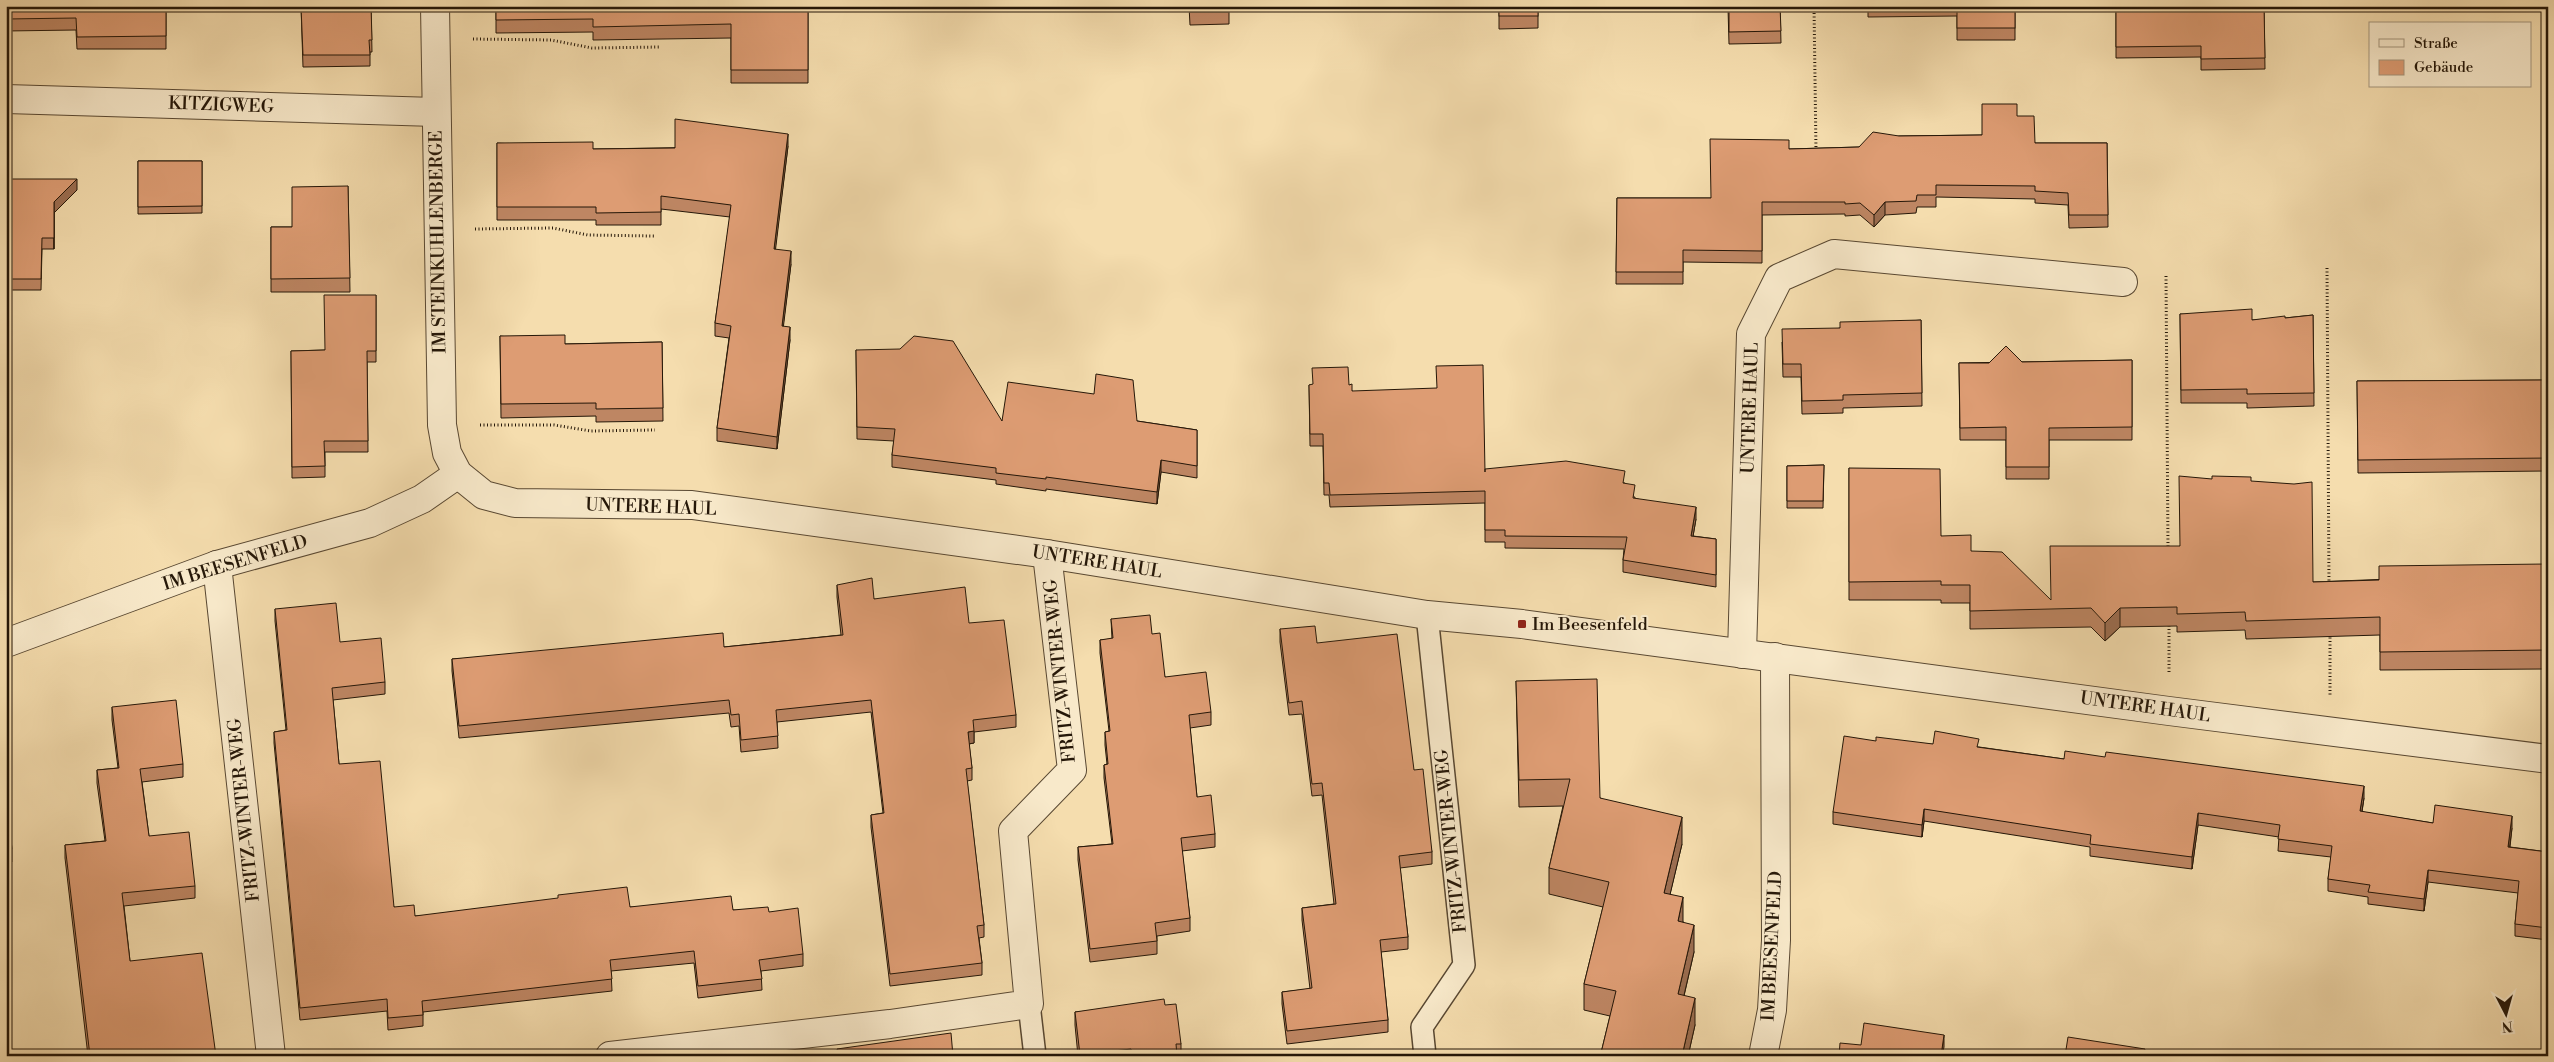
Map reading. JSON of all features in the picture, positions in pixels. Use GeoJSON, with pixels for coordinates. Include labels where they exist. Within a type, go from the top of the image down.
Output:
{"type":"FeatureCollection","features":[{"type":"Feature","properties":{"kind":"street","name":"IM STEINKUHLENBERGE"},"geometry":{"type":"LineString","coordinates":[[435,6],[435,112],[442,425],[447,453],[458,474]]}},
{"type":"Feature","properties":{"kind":"street","name":"KITZIGWEG"},"geometry":{"type":"LineString","coordinates":[[6,98],[435,112]]}},
{"type":"Feature","properties":{"kind":"street","name":"UNTERE HAUL"},"geometry":{"type":"LineString","coordinates":[[1742,654],[1751,334],[1779,278],[1834,254],[2123,282]]}},
{"type":"Feature","properties":{"kind":"street","name":"UNTERE HAUL"},"geometry":{"type":"LineString","coordinates":[[458,474],[484,495],[515,503],[692,506],[1048,554],[1427,615],[1522,624],[2169,711],[2548,758]]}},
{"type":"Feature","properties":{"kind":"street","name":"IM BEESENFELD"},"geometry":{"type":"LineString","coordinates":[[6,643],[217,565],[370,523],[422,499],[458,474]]}},
{"type":"Feature","properties":{"kind":"street","name":"FRITZ-WINTER-WEG"},"geometry":{"type":"LineString","coordinates":[[1029,1004],[1013,831],[1072,770],[1048,554]]}},
{"type":"Feature","properties":{"kind":"street","name":"FRITZ-WINTER-WEG"},"geometry":{"type":"LineString","coordinates":[[217,565],[271,1056]]}},
{"type":"Feature","properties":{"kind":"street","name":"IM BEESENFELD"},"geometry":{"type":"LineString","coordinates":[[1763,1056],[1772,1010],[1776,940],[1774,657]]}},
{"type":"Feature","properties":{"kind":"street"},"geometry":{"type":"LineString","coordinates":[[610,1056],[890,1024],[1029,1004]]}},
{"type":"Feature","properties":{"kind":"lane","name":"FRITZ-WINTER-WEG"},"geometry":{"type":"LineString","coordinates":[[1426,1056],[1422,1027],[1464,964],[1427,615]]}},
{"type":"Feature","properties":{"kind":"lane","name":"FRITZ-WINTER-WEG"},"geometry":{"type":"LineString","coordinates":[[1029,1004],[1036,1056]]}},
{"type":"Feature","properties":{"kind":"path"},"geometry":{"type":"LineString","coordinates":[[1814,6],[1816,153]]}},
{"type":"Feature","properties":{"kind":"path"},"geometry":{"type":"LineString","coordinates":[[435,39],[551,40],[592,48],[660,47]]}},
{"type":"Feature","properties":{"kind":"path"},"geometry":{"type":"LineString","coordinates":[[437,229],[553,228],[588,236],[654,236]]}},
{"type":"Feature","properties":{"kind":"path"},"geometry":{"type":"LineString","coordinates":[[2327,268],[2329,594]]}},
{"type":"Feature","properties":{"kind":"path"},"geometry":{"type":"LineString","coordinates":[[2166,276],[2168,553]]}},
{"type":"Feature","properties":{"kind":"path"},"geometry":{"type":"LineString","coordinates":[[442,425],[554,425],[591,431],[655,430]]}},
{"type":"Feature","properties":{"kind":"path"},"geometry":{"type":"LineString","coordinates":[[2169,612],[2169,711]]}},
{"type":"Feature","properties":{"kind":"path"},"geometry":{"type":"LineString","coordinates":[[2330,633],[2330,732]]}},
{"type":"Feature","properties":{"kind":"building"},"geometry":{"type":"Polygon","coordinates":[[[6,6],[166,6],[166,36],[77,37],[76,18],[6,19],[6,6]]]}},
{"type":"Feature","properties":{"kind":"building"},"geometry":{"type":"Polygon","coordinates":[[[301,6],[371,6],[372,40],[369,40],[370,55],[303,55],[301,6]]]}},
{"type":"Feature","properties":{"kind":"building"},"geometry":{"type":"Polygon","coordinates":[[[496,6],[779,6],[779,8],[808,8],[808,70],[731,70],[731,24],[593,27],[593,19],[496,20],[496,6]]]}},
{"type":"Feature","properties":{"kind":"building"},"geometry":{"type":"Polygon","coordinates":[[[1190,6],[1229,6],[1229,12],[1190,12],[1190,6]]]}},
{"type":"Feature","properties":{"kind":"building"},"geometry":{"type":"Polygon","coordinates":[[[1499,6],[1538,6],[1538,16],[1499,16],[1499,6]]]}},
{"type":"Feature","properties":{"kind":"building"},"geometry":{"type":"Polygon","coordinates":[[[1729,6],[1780,6],[1781,31],[1729,32],[1729,6]]]}},
{"type":"Feature","properties":{"kind":"building"},"geometry":{"type":"Polygon","coordinates":[[[1957,6],[2015,6],[2015,28],[1957,28],[1957,6]]]}},
{"type":"Feature","properties":{"kind":"building"},"geometry":{"type":"Polygon","coordinates":[[[2116,6],[2264,6],[2265,58],[2201,59],[2201,46],[2116,47],[2116,6]]]}},
{"type":"Feature","properties":{"kind":"building"},"geometry":{"type":"Polygon","coordinates":[[[1982,104],[2017,104],[2017,116],[2034,116],[2035,143],[2107,143],[2108,215],[2069,215],[2068,193],[2035,191],[2035,186],[1936,185],[1936,195],[1917,195],[1916,201],[1885,202],[1874,215],[1860,203],[1762,202],[1762,251],[1683,250],[1683,272],[1616,272],[1617,198],[1711,198],[1710,139],[1789,140],[1789,149],[1859,147],[1873,132],[1899,136],[1982,135],[1982,104]]]}},
{"type":"Feature","properties":{"kind":"building"},"geometry":{"type":"Polygon","coordinates":[[[675,119],[788,134],[774,249],[791,251],[782,326],[790,327],[777,437],[717,428],[731,326],[715,323],[731,205],[661,196],[661,212],[596,213],[596,207],[497,207],[497,143],[593,142],[593,149],[675,148],[675,119]]]}},
{"type":"Feature","properties":{"kind":"building"},"geometry":{"type":"Polygon","coordinates":[[[138,161],[202,161],[202,206],[138,207],[138,161]]]}},
{"type":"Feature","properties":{"kind":"building"},"geometry":{"type":"Polygon","coordinates":[[[6,179],[77,179],[54,202],[54,238],[42,238],[41,279],[6,279],[6,179]]]}},
{"type":"Feature","properties":{"kind":"building"},"geometry":{"type":"Polygon","coordinates":[[[348,186],[350,278],[271,279],[271,227],[292,227],[292,187],[348,186]]]}},
{"type":"Feature","properties":{"kind":"building"},"geometry":{"type":"Polygon","coordinates":[[[324,295],[376,295],[376,351],[367,351],[368,441],[324,441],[325,466],[292,467],[291,351],[325,350],[324,295]]]}},
{"type":"Feature","properties":{"kind":"building"},"geometry":{"type":"Polygon","coordinates":[[[2252,309],[2252,320],[2313,315],[2314,393],[2247,394],[2247,389],[2181,390],[2180,314],[2252,309]]]}},
{"type":"Feature","properties":{"kind":"building"},"geometry":{"type":"Polygon","coordinates":[[[1921,320],[1922,393],[1843,395],[1843,400],[1802,401],[1801,364],[1783,364],[1782,329],[1840,328],[1840,322],[1921,320]]]}},
{"type":"Feature","properties":{"kind":"building"},"geometry":{"type":"Polygon","coordinates":[[[565,335],[565,344],[662,342],[663,408],[596,409],[596,403],[501,404],[500,336],[565,335]]]}},
{"type":"Feature","properties":{"kind":"building"},"geometry":{"type":"Polygon","coordinates":[[[914,336],[953,341],[1002,421],[1008,382],[1094,394],[1096,374],[1133,380],[1137,421],[1197,430],[1197,466],[1161,460],[1157,492],[1046,477],[1046,479],[996,473],[996,468],[892,455],[895,429],[857,427],[856,350],[900,349],[914,336]]]}},
{"type":"Feature","properties":{"kind":"building"},"geometry":{"type":"Polygon","coordinates":[[[2006,346],[2022,362],[2132,360],[2132,427],[2049,428],[2049,467],[2006,467],[2006,427],[1960,428],[1959,363],[1989,363],[2006,346]]]}},
{"type":"Feature","properties":{"kind":"building"},"geometry":{"type":"Polygon","coordinates":[[[1483,365],[1485,472],[1485,469],[1566,461],[1625,471],[1623,483],[1635,485],[1633,498],[1696,507],[1691,536],[1716,539],[1716,575],[1623,560],[1627,537],[1505,536],[1505,530],[1485,530],[1485,491],[1330,495],[1329,483],[1324,483],[1323,434],[1310,434],[1309,385],[1313,384],[1312,368],[1348,367],[1349,385],[1352,384],[1352,391],[1437,388],[1436,366],[1483,365]]]}},
{"type":"Feature","properties":{"kind":"building"},"geometry":{"type":"Polygon","coordinates":[[[2548,380],[2548,458],[2358,460],[2357,381],[2548,380]]]}},
{"type":"Feature","properties":{"kind":"building"},"geometry":{"type":"Polygon","coordinates":[[[1824,465],[1823,501],[1787,501],[1787,466],[1824,465]]]}},
{"type":"Feature","properties":{"kind":"building"},"geometry":{"type":"Polygon","coordinates":[[[1849,468],[1940,469],[1941,536],[1971,535],[1971,551],[2002,552],[2051,600],[2050,546],[2180,546],[2179,476],[2212,479],[2212,476],[2251,477],[2251,481],[2294,484],[2312,482],[2313,582],[2379,580],[2379,566],[2546,564],[2546,572],[2548,573],[2548,650],[2380,652],[2380,617],[2246,621],[2245,612],[2177,614],[2177,607],[2120,608],[2105,623],[2091,608],[1970,611],[1970,585],[1941,585],[1941,581],[1849,582],[1849,468]]]}},
{"type":"Feature","properties":{"kind":"building"},"geometry":{"type":"Polygon","coordinates":[[[872,578],[874,599],[965,587],[969,623],[1004,620],[1016,715],[973,720],[974,731],[968,732],[972,768],[966,769],[984,925],[977,926],[982,963],[890,974],[871,815],[884,813],[871,700],[776,710],[778,736],[741,740],[739,714],[731,715],[729,700],[459,726],[452,659],[723,633],[724,647],[843,635],[837,585],[872,578]]]}},
{"type":"Feature","properties":{"kind":"building"},"geometry":{"type":"Polygon","coordinates":[[[336,603],[340,642],[381,638],[385,682],[332,688],[339,764],[380,761],[394,907],[414,905],[415,916],[558,898],[558,895],[627,887],[630,907],[731,896],[733,910],[768,907],[769,912],[798,908],[803,954],[759,960],[762,979],[698,986],[694,951],[610,960],[612,979],[422,1001],[423,1015],[388,1018],[387,999],[300,1008],[274,732],[287,730],[275,609],[336,603]]]}},
{"type":"Feature","properties":{"kind":"building"},"geometry":{"type":"Polygon","coordinates":[[[1150,615],[1152,634],[1160,633],[1165,677],[1206,672],[1211,712],[1189,715],[1197,797],[1211,795],[1215,834],[1181,838],[1190,918],[1155,923],[1157,941],[1090,949],[1078,847],[1113,844],[1104,765],[1108,764],[1105,732],[1110,731],[1100,640],[1113,638],[1111,619],[1150,615]]]}},
{"type":"Feature","properties":{"kind":"building"},"geometry":{"type":"Polygon","coordinates":[[[1315,626],[1317,643],[1397,634],[1414,770],[1423,769],[1432,852],[1399,856],[1408,937],[1380,940],[1388,1020],[1287,1031],[1282,992],[1312,988],[1302,908],[1336,904],[1322,783],[1312,784],[1302,701],[1289,703],[1280,629],[1315,626]]]}},
{"type":"Feature","properties":{"kind":"building"},"geometry":{"type":"Polygon","coordinates":[[[1597,679],[1600,798],[1682,817],[1664,893],[1683,897],[1678,921],[1694,925],[1678,994],[1695,998],[1682,1056],[1587,1056],[1589,1051],[1601,1053],[1616,991],[1584,984],[1609,882],[1549,868],[1570,779],[1519,780],[1516,681],[1597,679]]]}},
{"type":"Feature","properties":{"kind":"building"},"geometry":{"type":"Polygon","coordinates":[[[176,700],[183,764],[140,769],[149,836],[189,832],[195,886],[122,893],[130,961],[202,953],[216,1056],[90,1056],[65,845],[106,841],[97,770],[119,768],[112,707],[176,700]]]}},
{"type":"Feature","properties":{"kind":"building"},"geometry":{"type":"Polygon","coordinates":[[[1935,731],[1979,739],[1977,747],[2064,759],[2065,751],[2105,757],[2106,752],[2364,786],[2360,811],[2433,823],[2435,805],[2512,816],[2508,847],[2548,852],[2548,928],[2515,924],[2519,881],[2428,870],[2424,899],[2368,892],[2370,885],[2328,879],[2332,846],[2278,839],[2280,825],[2198,813],[2192,857],[2090,844],[2091,835],[1924,809],[1922,825],[1833,812],[1844,736],[1876,741],[1876,737],[1933,744],[1935,731]]]}},
{"type":"Feature","properties":{"kind":"building"},"geometry":{"type":"Polygon","coordinates":[[[6,793],[12,849],[6,849],[6,793]]]}},
{"type":"Feature","properties":{"kind":"building"},"geometry":{"type":"Polygon","coordinates":[[[1164,999],[1165,1005],[1176,1004],[1181,1044],[1176,1044],[1177,1056],[1132,1056],[1131,1049],[1080,1055],[1075,1012],[1164,999]]]}},
{"type":"Feature","properties":{"kind":"building"},"geometry":{"type":"Polygon","coordinates":[[[1864,1023],[1944,1035],[1941,1056],[1839,1056],[1840,1043],[1861,1045],[1864,1023]]]}},
{"type":"Feature","properties":{"kind":"building"},"geometry":{"type":"Polygon","coordinates":[[[951,1033],[953,1056],[839,1056],[837,1049],[951,1033]]]}},
{"type":"Feature","properties":{"kind":"building"},"geometry":{"type":"Polygon","coordinates":[[[2068,1037],[2145,1049],[2143,1056],[2065,1056],[2068,1037]]]}},
{"type":"Feature","properties":{"kind":"place","name":"Im Beesenfeld"},"geometry":{"type":"Point","coordinates":[1522,624]}}]}
